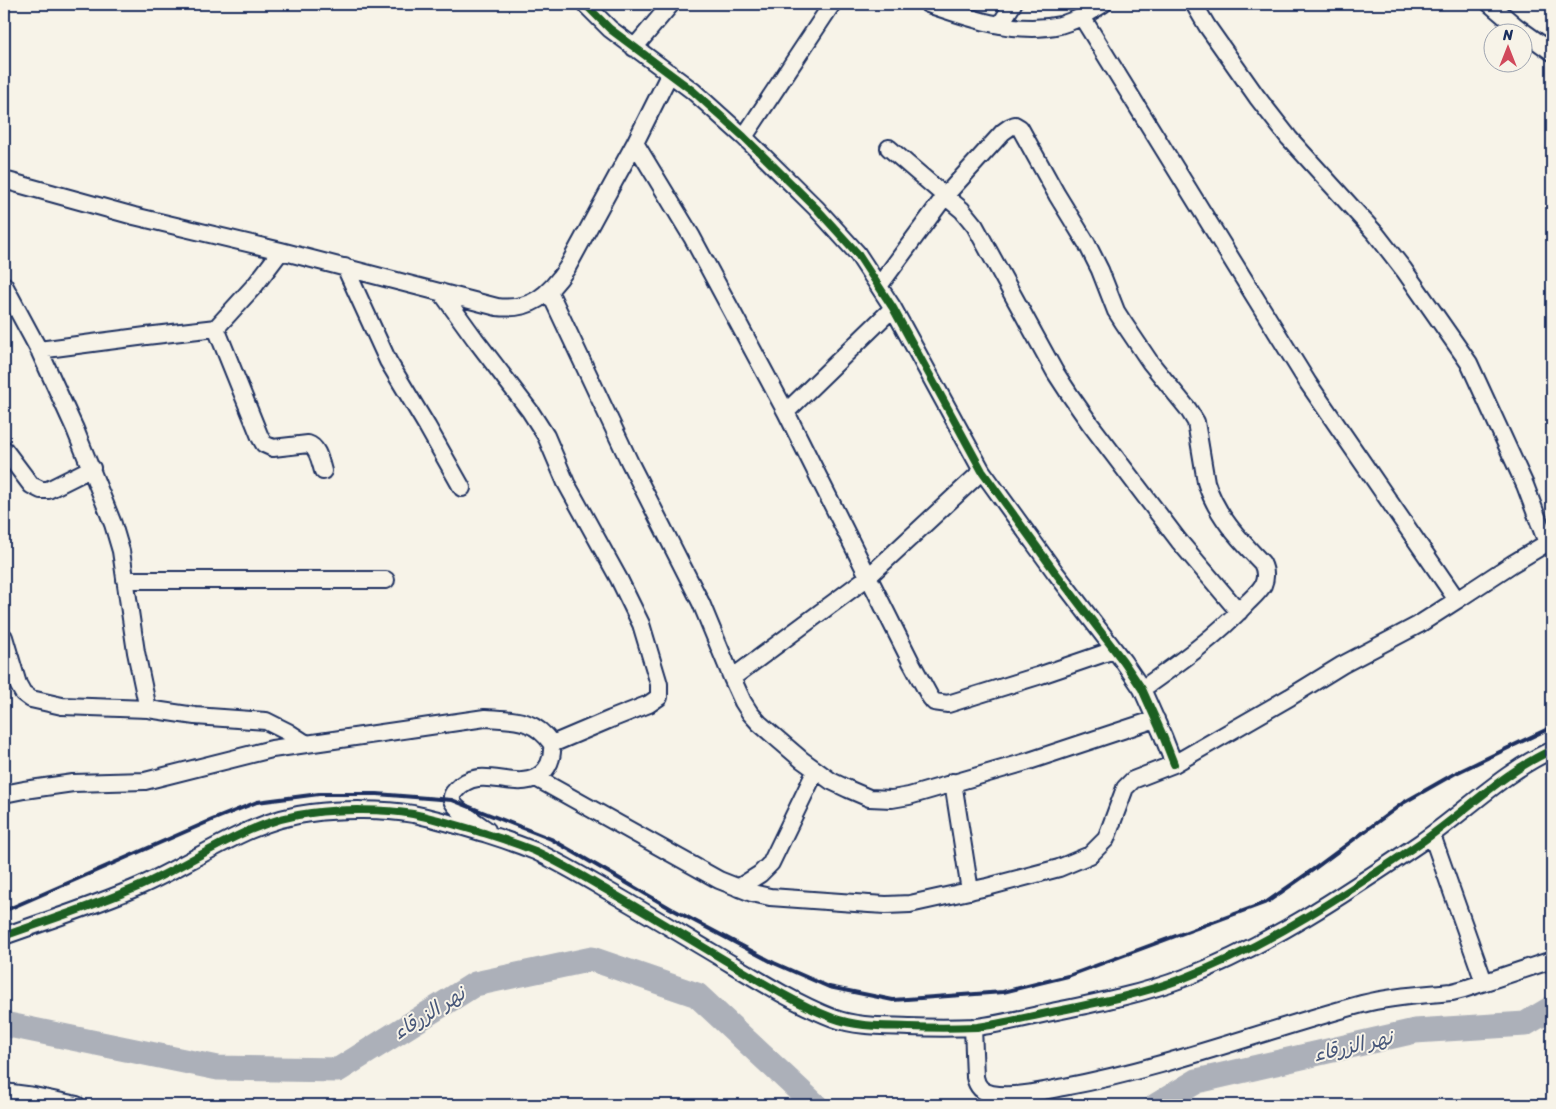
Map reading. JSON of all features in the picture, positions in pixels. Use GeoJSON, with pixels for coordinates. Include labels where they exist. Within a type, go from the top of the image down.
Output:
{"type":"FeatureCollection","features":[{"type":"Feature","properties":{"kind":"street"},"geometry":{"type":"LineString","coordinates":[[585,4],[610,29],[693,91],[744,137],[810,202],[856,253],[893,308],[982,471],[1142,689],[1174,764]]}},
{"type":"Feature","properties":{"kind":"street"},"geometry":{"type":"LineString","coordinates":[[634,48],[671,4]]}},
{"type":"Feature","properties":{"kind":"street"},"geometry":{"type":"LineString","coordinates":[[744,137],[832,4]]}},
{"type":"Feature","properties":{"kind":"street"},"geometry":{"type":"LineString","coordinates":[[928,4],[962,15],[1018,28],[1059,25],[1082,18],[1103,4]]}},
{"type":"Feature","properties":{"kind":"street"},"geometry":{"type":"LineString","coordinates":[[1000,25],[1013,4]]}},
{"type":"Feature","properties":{"kind":"street"},"geometry":{"type":"LineString","coordinates":[[536,778],[719,880],[738,888],[770,897],[886,905],[910,904],[970,891],[1059,868],[1090,855],[1106,839],[1125,788],[1133,780],[1174,764],[1342,665],[1418,626],[1456,600],[1550,542],[1469,363],[1442,322],[1399,262],[1376,234],[1289,138],[1262,104],[1207,26],[1194,4]]}},
{"type":"Feature","properties":{"kind":"street"},"geometry":{"type":"LineString","coordinates":[[1490,4],[1517,27],[1552,52]]}},
{"type":"Feature","properties":{"kind":"street"},"geometry":{"type":"LineString","coordinates":[[1082,18],[1308,383],[1456,600]]}},
{"type":"Feature","properties":{"kind":"street"},"geometry":{"type":"LineString","coordinates":[[4,180],[134,216],[509,309],[540,299],[549,291],[567,268],[635,143],[670,73]]}},
{"type":"Feature","properties":{"kind":"street"},"geometry":{"type":"LineString","coordinates":[[879,286],[945,196],[1002,132],[1015,125],[1020,128],[1087,244],[1100,270],[1116,311],[1150,362],[1188,409],[1196,422],[1209,492],[1237,538],[1262,563],[1266,575],[1262,588],[1239,612],[1201,646],[1142,689]]}},
{"type":"Feature","properties":{"kind":"street"},"geometry":{"type":"LineString","coordinates":[[635,143],[692,237],[786,412],[910,662],[934,702],[948,704],[1114,650]]}},
{"type":"Feature","properties":{"kind":"street"},"geometry":{"type":"LineString","coordinates":[[889,148],[962,210],[976,226],[1055,372],[1091,425],[1179,541],[1239,612]]}},
{"type":"Feature","properties":{"kind":"street"},"geometry":{"type":"LineString","coordinates":[[40,350],[216,328],[256,284],[281,251]]}},
{"type":"Feature","properties":{"kind":"street"},"geometry":{"type":"LineString","coordinates":[[345,267],[388,361],[462,488]]}},
{"type":"Feature","properties":{"kind":"street"},"geometry":{"type":"LineString","coordinates":[[4,285],[40,350],[92,468],[113,524],[121,551],[136,652],[148,709]]}},
{"type":"Feature","properties":{"kind":"street"},"geometry":{"type":"LineString","coordinates":[[549,291],[630,463],[700,603],[743,702],[759,723],[816,770],[848,789],[869,798],[892,799],[909,796],[1026,762],[1156,719]]}},
{"type":"Feature","properties":{"kind":"street"},"geometry":{"type":"LineString","coordinates":[[441,292],[530,411],[546,436],[566,483],[641,624],[659,684],[660,694],[655,701],[552,744]]}},
{"type":"Feature","properties":{"kind":"street"},"geometry":{"type":"LineString","coordinates":[[786,412],[893,308]]}},
{"type":"Feature","properties":{"kind":"street"},"geometry":{"type":"LineString","coordinates":[[216,328],[264,444],[273,448],[313,445],[323,471]]}},
{"type":"Feature","properties":{"kind":"street"},"geometry":{"type":"LineString","coordinates":[[4,449],[31,485],[41,490],[48,490],[92,468]]}},
{"type":"Feature","properties":{"kind":"street"},"geometry":{"type":"LineString","coordinates":[[732,678],[868,577],[982,471]]}},
{"type":"Feature","properties":{"kind":"street"},"geometry":{"type":"LineString","coordinates":[[125,580],[386,580]]}},
{"type":"Feature","properties":{"kind":"street"},"geometry":{"type":"LineString","coordinates":[[4,638],[18,684],[23,693],[31,699],[62,706],[148,709],[202,716],[266,721],[305,743]]}},
{"type":"Feature","properties":{"kind":"street"},"geometry":{"type":"LineString","coordinates":[[4,794],[73,783],[150,780],[256,752],[305,743],[383,734],[485,718],[523,721],[540,730],[552,744],[552,755],[544,772],[536,778],[528,780],[484,777],[472,779],[456,789],[452,796],[454,804],[497,837]]}},
{"type":"Feature","properties":{"kind":"street"},"geometry":{"type":"LineString","coordinates":[[4,936],[140,886],[254,827],[298,815],[330,812],[385,811],[437,820],[497,837],[532,850],[563,865],[652,916],[750,975],[834,1018],[850,1023],[880,1026],[973,1027],[1080,1006],[1163,985],[1209,968],[1296,924],[1432,834],[1523,765],[1552,750]]}},
{"type":"Feature","properties":{"kind":"street"},"geometry":{"type":"LineString","coordinates":[[738,888],[760,874],[771,863],[816,770]]}},
{"type":"Feature","properties":{"kind":"street"},"geometry":{"type":"LineString","coordinates":[[953,782],[970,891]]}},
{"type":"Feature","properties":{"kind":"street"},"geometry":{"type":"LineString","coordinates":[[1432,834],[1484,982]]}},
{"type":"Feature","properties":{"kind":"street"},"geometry":{"type":"LineString","coordinates":[[973,1027],[975,1077],[979,1088],[992,1094],[1005,1095],[1033,1092],[1102,1080],[1155,1067],[1369,1002],[1452,992],[1552,960]]}},
{"type":"Feature","properties":{"kind":"street"},"geometry":{"type":"LineString","coordinates":[[4,1092],[77,1105]]}},
{"type":"Feature","properties":{"kind":"waterway","name":"نهر الزرقاء"},"geometry":{"type":"LineString","coordinates":[[4,1024],[218,1068],[338,1070],[475,984],[592,959],[697,995],[815,1105]]}},
{"type":"Feature","properties":{"kind":"waterway","name":"نهر الزرقاء"},"geometry":{"type":"LineString","coordinates":[[1157,1105],[1197,1081],[1415,1031],[1525,1024],[1552,1008]]}},
{"type":"Feature","properties":{"kind":"railway"},"geometry":{"type":"LineString","coordinates":[[4,911],[257,802],[319,794],[377,794],[452,800],[551,839],[670,908],[774,963],[829,987],[893,1000],[1003,992],[1068,976],[1267,902],[1403,803],[1454,774],[1552,727]]}},
{"type":"Feature","properties":{"kind":"cycle path"},"geometry":{"type":"LineString","coordinates":[[585,4],[610,29],[693,91],[744,137],[816,208],[857,253],[893,308],[982,471],[1142,689],[1174,764]]}},
{"type":"Feature","properties":{"kind":"cycle path"},"geometry":{"type":"LineString","coordinates":[[4,936],[140,886],[223,843],[266,824],[288,817],[311,813],[362,810],[389,811],[413,814],[441,821],[493,836],[535,851],[586,878],[772,988],[833,1018],[870,1026],[977,1027],[1102,1002],[1152,989],[1215,965],[1306,917],[1363,881],[1420,843],[1500,781],[1552,750]]}}]}
